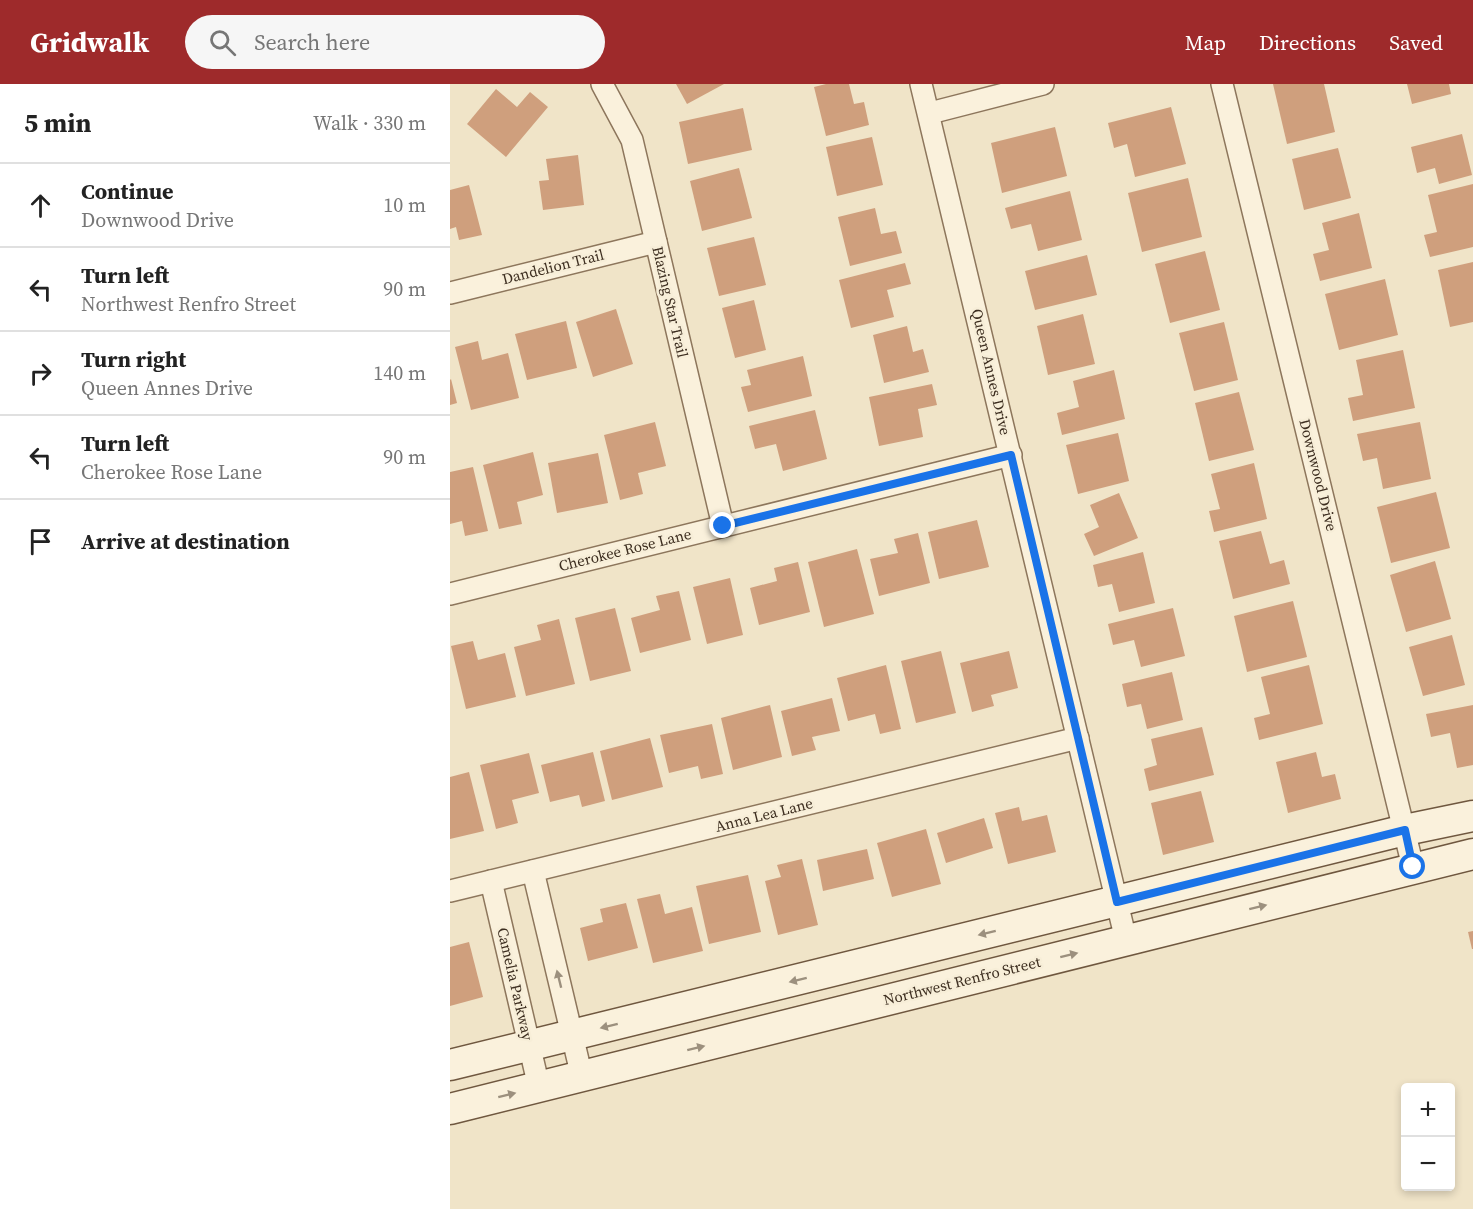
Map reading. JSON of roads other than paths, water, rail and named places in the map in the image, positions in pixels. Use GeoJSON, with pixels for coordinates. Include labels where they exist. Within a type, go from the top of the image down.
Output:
{"type":"FeatureCollection","features":[{"type":"Feature","properties":{"kind":"main road"},"geometry":{"type":"LineString","coordinates":[[450,1065],[1405,830],[1473,816]]}},
{"type":"Feature","properties":{"kind":"main road","name":"Northwest Renfro Street"},"geometry":{"type":"LineString","coordinates":[[450,1109],[1413,867],[1473,854]]}},
{"type":"Feature","properties":{"kind":"street","name":"Blazing Star Trail"},"geometry":{"type":"LineString","coordinates":[[602,84],[632,140],[723,526]]}},
{"type":"Feature","properties":{"kind":"street","name":"Queen Annes Drive"},"geometry":{"type":"LineString","coordinates":[[921,84],[930,113],[1126,940]]}},
{"type":"Feature","properties":{"kind":"street"},"geometry":{"type":"LineString","coordinates":[[930,113],[1043,84]]}},
{"type":"Feature","properties":{"kind":"street","name":"Downwood Drive"},"geometry":{"type":"LineString","coordinates":[[1222,84],[1413,867]]}},
{"type":"Feature","properties":{"kind":"street","name":"Dandelion Trail"},"geometry":{"type":"LineString","coordinates":[[450,293],[656,242]]}},
{"type":"Feature","properties":{"kind":"street","name":"Cherokee Rose Lane"},"geometry":{"type":"LineString","coordinates":[[450,594],[1011,455]]}},
{"type":"Feature","properties":{"kind":"street","name":"Anna Lea Lane"},"geometry":{"type":"LineString","coordinates":[[450,891],[1078,738]]}},
{"type":"Feature","properties":{"kind":"street"},"geometry":{"type":"LineString","coordinates":[[533,871],[582,1077]]}},
{"type":"Feature","properties":{"kind":"street","name":"Camelia Parkway"},"geometry":{"type":"LineString","coordinates":[[491,881],[539,1087]]}}]}
